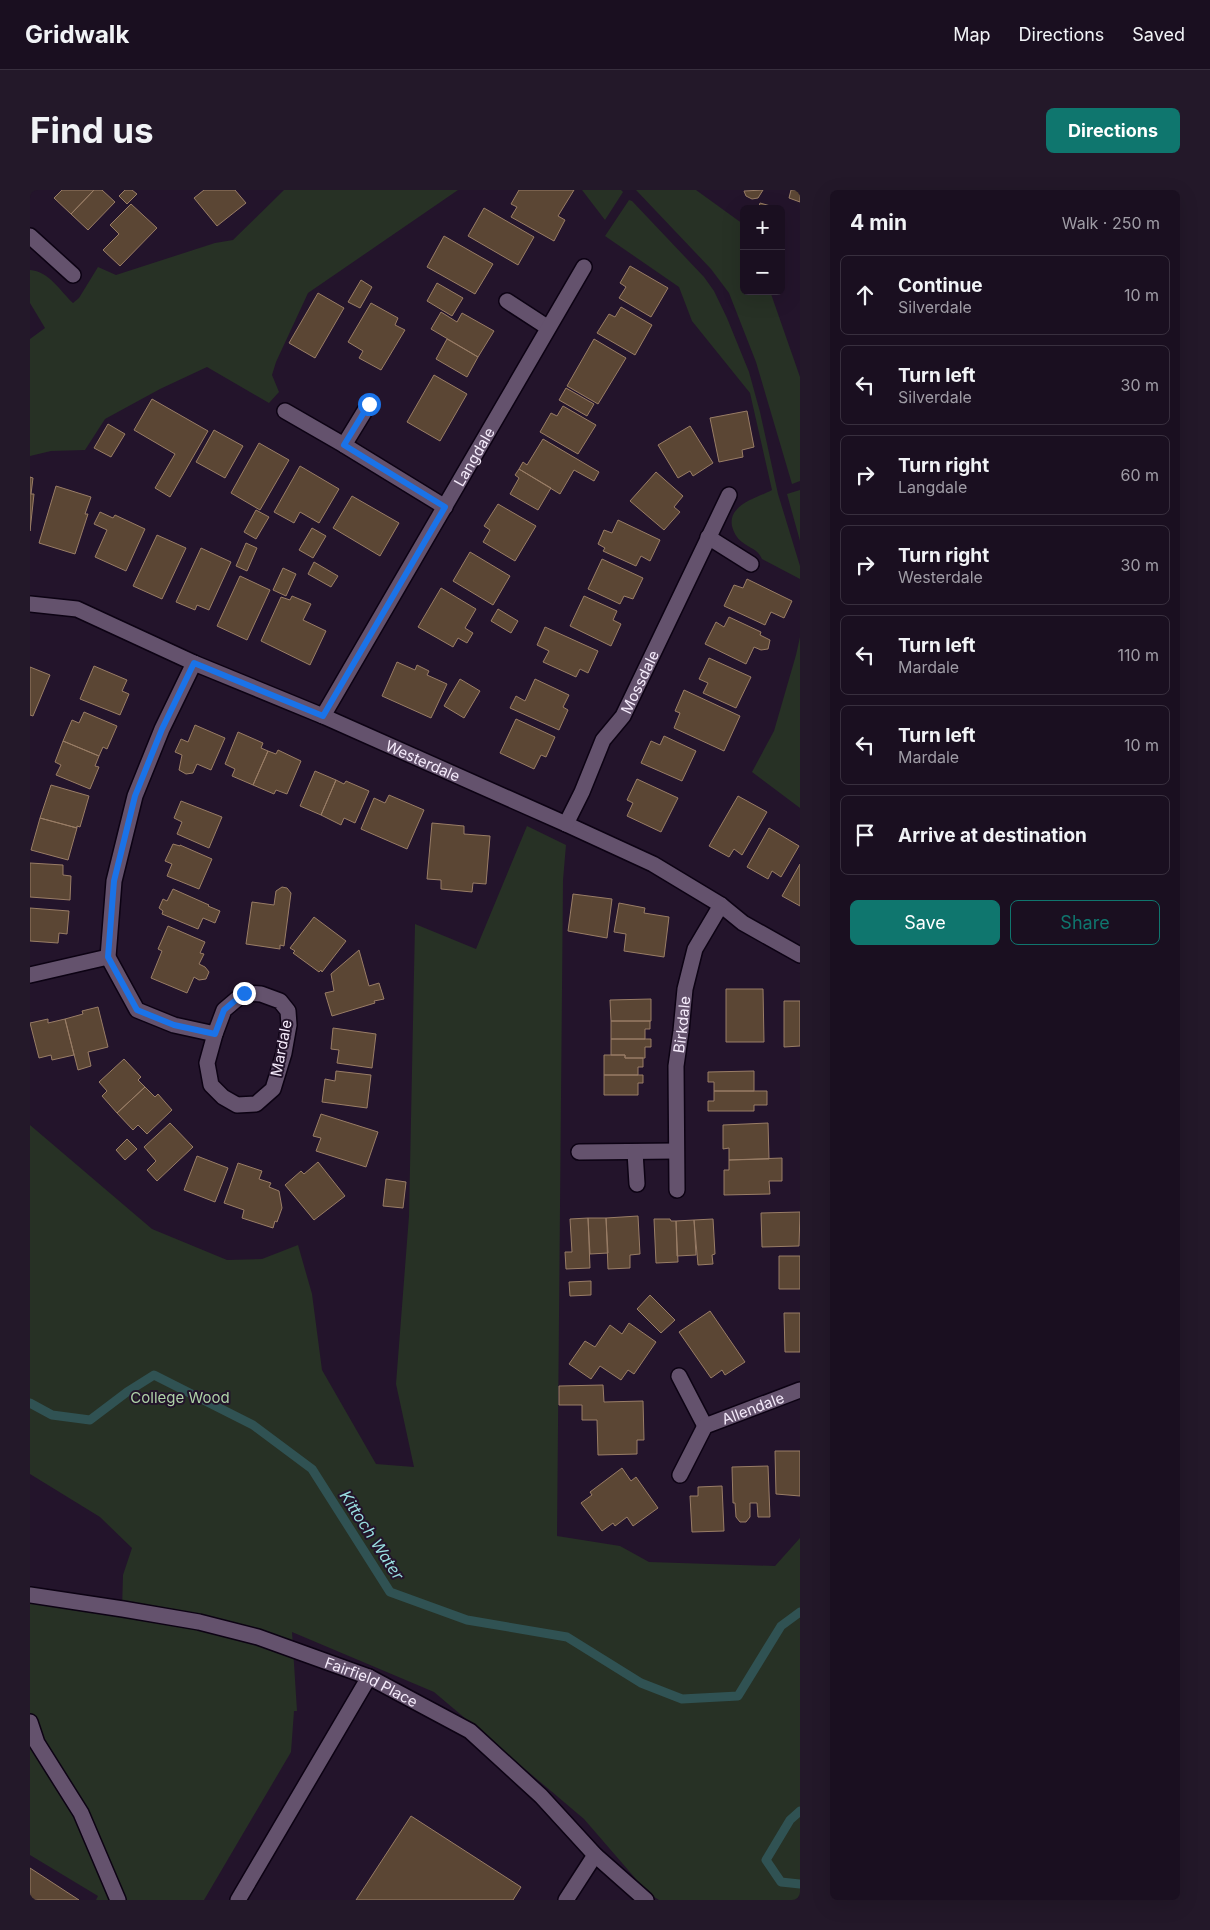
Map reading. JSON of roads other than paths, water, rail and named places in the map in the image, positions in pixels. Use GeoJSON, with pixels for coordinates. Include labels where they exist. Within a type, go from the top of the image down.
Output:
{"type":"FeatureCollection","features":[{"type":"Feature","properties":{"kind":"street"},"geometry":{"type":"LineString","coordinates":[[30,236],[73,275]]}},
{"type":"Feature","properties":{"kind":"street","name":"Langdale"},"geometry":{"type":"LineString","coordinates":[[323,716],[547,327],[584,267]]}},
{"type":"Feature","properties":{"kind":"street"},"geometry":{"type":"LineString","coordinates":[[507,301],[547,327]]}},
{"type":"Feature","properties":{"kind":"street"},"geometry":{"type":"LineString","coordinates":[[344,445],[369,404]]}},
{"type":"Feature","properties":{"kind":"street"},"geometry":{"type":"LineString","coordinates":[[285,412],[344,445],[445,507]]}},
{"type":"Feature","properties":{"kind":"street","name":"Mossdale"},"geometry":{"type":"LineString","coordinates":[[566,824],[582,792],[603,740],[623,716],[729,495]]}},
{"type":"Feature","properties":{"kind":"street"},"geometry":{"type":"LineString","coordinates":[[708,537],[752,564]]}},
{"type":"Feature","properties":{"kind":"street","name":"Westerdale"},"geometry":{"type":"LineString","coordinates":[[30,604],[77,609],[194,663],[323,716],[566,824],[652,864],[721,905],[743,923],[800,956]]}},
{"type":"Feature","properties":{"kind":"street"},"geometry":{"type":"LineString","coordinates":[[194,663],[162,729],[135,796],[114,881],[108,957],[137,1010],[174,1025],[215,1034]]}},
{"type":"Feature","properties":{"kind":"street","name":"Birkdale"},"geometry":{"type":"LineString","coordinates":[[677,1190],[676,1066],[684,989],[695,948],[721,905]]}},
{"type":"Feature","properties":{"kind":"street"},"geometry":{"type":"LineString","coordinates":[[30,975],[108,957]]}},
{"type":"Feature","properties":{"kind":"street","name":"Mardale"},"geometry":{"type":"LineString","coordinates":[[244,993],[261,994],[280,1001],[288,1011],[289,1025],[284,1053],[273,1089],[256,1104],[237,1104],[223,1097],[211,1085],[207,1063],[215,1034],[224,1010],[244,993]]}},
{"type":"Feature","properties":{"kind":"street"},"geometry":{"type":"LineString","coordinates":[[579,1152],[676,1151]]}},
{"type":"Feature","properties":{"kind":"street"},"geometry":{"type":"LineString","coordinates":[[635,1152],[637,1184]]}},
{"type":"Feature","properties":{"kind":"street","name":"Allendale"},"geometry":{"type":"LineString","coordinates":[[679,1376],[705,1426]]}},
{"type":"Feature","properties":{"kind":"street","name":"Allendale"},"geometry":{"type":"LineString","coordinates":[[680,1475],[705,1426],[800,1390]]}},
{"type":"Feature","properties":{"kind":"street","name":"Fairfield Place"},"geometry":{"type":"LineString","coordinates":[[30,1595],[199,1622],[258,1637],[369,1677],[470,1731],[541,1796],[595,1855],[646,1900]]}},
{"type":"Feature","properties":{"kind":"street"},"geometry":{"type":"LineString","coordinates":[[238,1900],[369,1677]]}},
{"type":"Feature","properties":{"kind":"street"},"geometry":{"type":"LineString","coordinates":[[30,1722],[37,1743],[81,1813],[118,1900]]}},
{"type":"Feature","properties":{"kind":"street"},"geometry":{"type":"LineString","coordinates":[[566,1900],[595,1855]]}},
{"type":"Feature","properties":{"kind":"waterway","name":"Kittoch Water"},"geometry":{"type":"LineString","coordinates":[[30,1403],[52,1415],[90,1420],[127,1392],[154,1375],[253,1425],[312,1469],[390,1592],[467,1620],[567,1637],[641,1683],[682,1699],[738,1696],[781,1626],[800,1612]]}},
{"type":"Feature","properties":{"kind":"waterway","name":"Kittoch Water"},"geometry":{"type":"LineString","coordinates":[[800,1811],[790,1820],[766,1860],[781,1882],[800,1884]]}},
{"type":"Feature","properties":{"kind":"park label","name":"College Wood"},"geometry":{"type":"Point","coordinates":[180,1397]}}]}
